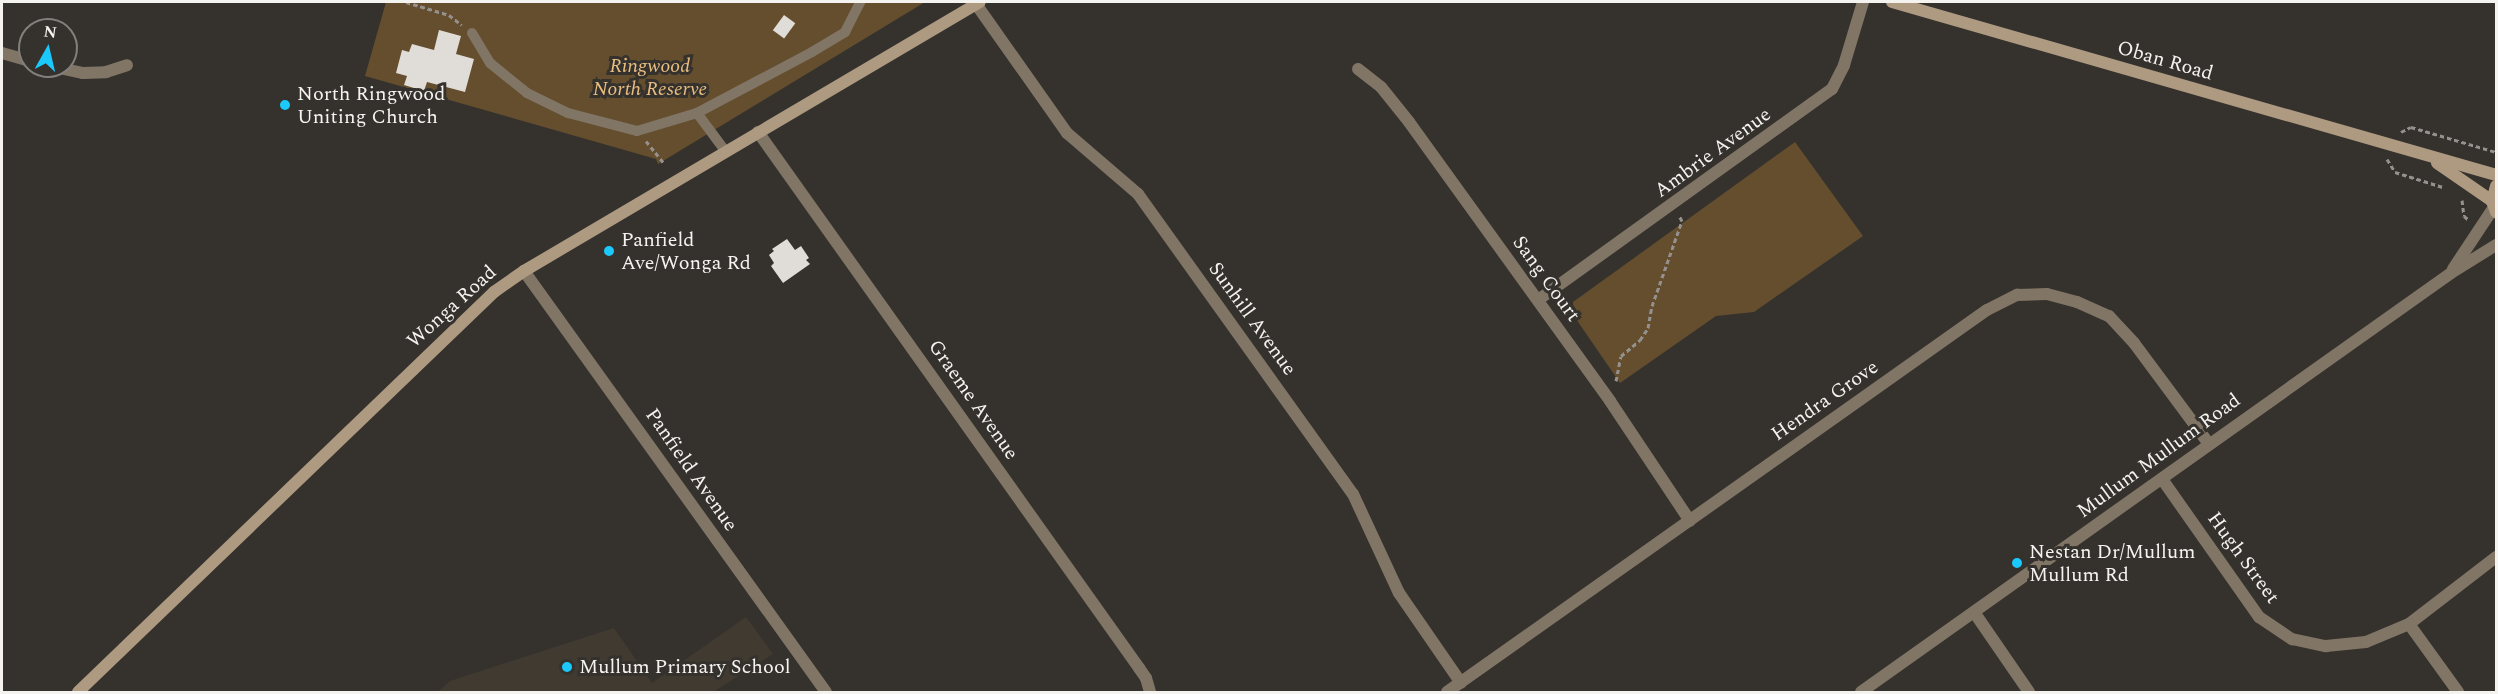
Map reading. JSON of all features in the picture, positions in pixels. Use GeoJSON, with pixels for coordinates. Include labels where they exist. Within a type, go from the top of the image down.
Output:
{"type":"FeatureCollection","features":[{"type":"Feature","properties":{"kind":"main road","name":"Oban Road"},"geometry":{"type":"LineString","coordinates":[[1892,2],[2496,175]]}},
{"type":"Feature","properties":{"kind":"main road","name":"Wonga Road"},"geometry":{"type":"LineString","coordinates":[[78,693],[477,306],[524,271],[978,3]]}},
{"type":"Feature","properties":{"kind":"main road","name":"Oban Road"},"geometry":{"type":"LineString","coordinates":[[2428,157],[2494,207]]}},
{"type":"Feature","properties":{"kind":"main road"},"geometry":{"type":"LineString","coordinates":[[2494,207],[2496,186]]}},
{"type":"Feature","properties":{"kind":"street","name":"Ambrie Avenue"},"geometry":{"type":"LineString","coordinates":[[1538,300],[1674,205],[1832,89],[1844,65],[1863,2]]}},
{"type":"Feature","properties":{"kind":"street","name":"Sunhill Avenue"},"geometry":{"type":"LineString","coordinates":[[978,3],[1066,134],[1138,194],[1353,494],[1399,593],[1461,683]]}},
{"type":"Feature","properties":{"kind":"street"},"geometry":{"type":"LineString","coordinates":[[2,53],[18,58]]}},
{"type":"Feature","properties":{"kind":"street"},"geometry":{"type":"LineString","coordinates":[[78,72],[106,72],[127,65]]}},
{"type":"Feature","properties":{"kind":"street","name":"Sang Court"},"geometry":{"type":"LineString","coordinates":[[1358,69],[1381,87],[1409,122],[1610,401],[1690,521]]}},
{"type":"Feature","properties":{"kind":"street","name":"Graeme Avenue"},"geometry":{"type":"LineString","coordinates":[[759,132],[1146,678],[1150,693]]}},
{"type":"Feature","properties":{"kind":"street","name":"Mullum Mullum Road"},"geometry":{"type":"LineString","coordinates":[[2451,273],[2494,207]]}},
{"type":"Feature","properties":{"kind":"street","name":"Mullum Mullum Road"},"geometry":{"type":"LineString","coordinates":[[1861,693],[2208,444],[2451,273],[2496,245]]}},
{"type":"Feature","properties":{"kind":"street","name":"Panfield Avenue"},"geometry":{"type":"LineString","coordinates":[[524,271],[826,693]]}},
{"type":"Feature","properties":{"kind":"street","name":"Hendra Grove"},"geometry":{"type":"LineString","coordinates":[[1447,693],[1987,310],[2017,295],[2047,294],[2077,302],[2109,316],[2134,343],[2208,444]]}},
{"type":"Feature","properties":{"kind":"street","name":"Hugh Street"},"geometry":{"type":"LineString","coordinates":[[2162,479],[2259,617],[2292,639],[2326,646],[2366,642],[2409,624],[2496,557]]}},
{"type":"Feature","properties":{"kind":"street"},"geometry":{"type":"LineString","coordinates":[[1974,612],[2029,693]]}},
{"type":"Feature","properties":{"kind":"street"},"geometry":{"type":"LineString","coordinates":[[2409,624],[2458,693]]}},
{"type":"Feature","properties":{"kind":"lane"},"geometry":{"type":"LineString","coordinates":[[472,33],[490,63],[527,93],[568,113],[637,131],[697,113],[845,32],[860,2]]}},
{"type":"Feature","properties":{"kind":"lane"},"geometry":{"type":"LineString","coordinates":[[697,113],[726,152]]}},
{"type":"Feature","properties":{"kind":"path"},"geometry":{"type":"LineString","coordinates":[[406,2],[449,15],[472,33]]}},
{"type":"Feature","properties":{"kind":"path"},"geometry":{"type":"LineString","coordinates":[[2411,127],[2496,152]]}},
{"type":"Feature","properties":{"kind":"path"},"geometry":{"type":"LineString","coordinates":[[637,131],[664,163]]}},
{"type":"Feature","properties":{"kind":"path"},"geometry":{"type":"LineString","coordinates":[[2395,172],[2447,188]]}},
{"type":"Feature","properties":{"kind":"path"},"geometry":{"type":"LineString","coordinates":[[2457,191],[2463,201],[2464,216]]}},
{"type":"Feature","properties":{"kind":"path"},"geometry":{"type":"LineString","coordinates":[[1610,401],[1623,390],[1614,379],[1621,356],[1640,339],[1648,328],[1652,306],[1682,221],[1674,205]]}},
{"type":"Feature","properties":{"kind":"shaded area","name":"Mullum Primary School"},"geometry":{"type":"Polygon","coordinates":[[[746,617],[773,654],[713,692],[438,692],[450,681],[614,628],[652,683],[746,617]]]}},
{"type":"Feature","properties":{"kind":"green space","name":"Ringwood North Reserve"},"geometry":{"type":"Polygon","coordinates":[[[386,2],[925,2],[658,164],[656,159],[365,76],[386,2]]]}},
{"type":"Feature","properties":{"kind":"green space"},"geometry":{"type":"Polygon","coordinates":[[[1795,142],[1863,236],[1754,312],[1716,316],[1620,383],[1574,316],[1573,302],[1795,142]]]}},
{"type":"Feature","properties":{"kind":"building"},"geometry":{"type":"Polygon","coordinates":[[[784,15],[795,23],[784,39],[773,30],[784,15]]]}},
{"type":"Feature","properties":{"kind":"building"},"geometry":{"type":"Polygon","coordinates":[[[439,30],[461,36],[456,54],[474,59],[465,92],[427,82],[424,91],[404,85],[407,76],[396,73],[402,50],[409,52],[412,44],[434,50],[439,30]]]}},
{"type":"Feature","properties":{"kind":"building"},"geometry":{"type":"Polygon","coordinates":[[[787,239],[795,250],[801,246],[810,264],[783,283],[771,266],[774,263],[769,255],[774,251],[772,249],[787,239]]]}},
{"type":"Feature","properties":{"kind":"place","name":"North Ringwood Uniting Church"},"geometry":{"type":"Point","coordinates":[285,105]}},
{"type":"Feature","properties":{"kind":"place","name":"Panfield Ave/Wonga Rd"},"geometry":{"type":"Point","coordinates":[609,251]}},
{"type":"Feature","properties":{"kind":"place","name":"Nestan Dr/Mullum Mullum Rd"},"geometry":{"type":"Point","coordinates":[2017,563]}},
{"type":"Feature","properties":{"kind":"place","name":"Mullum Primary School"},"geometry":{"type":"Point","coordinates":[567,667]}}]}
